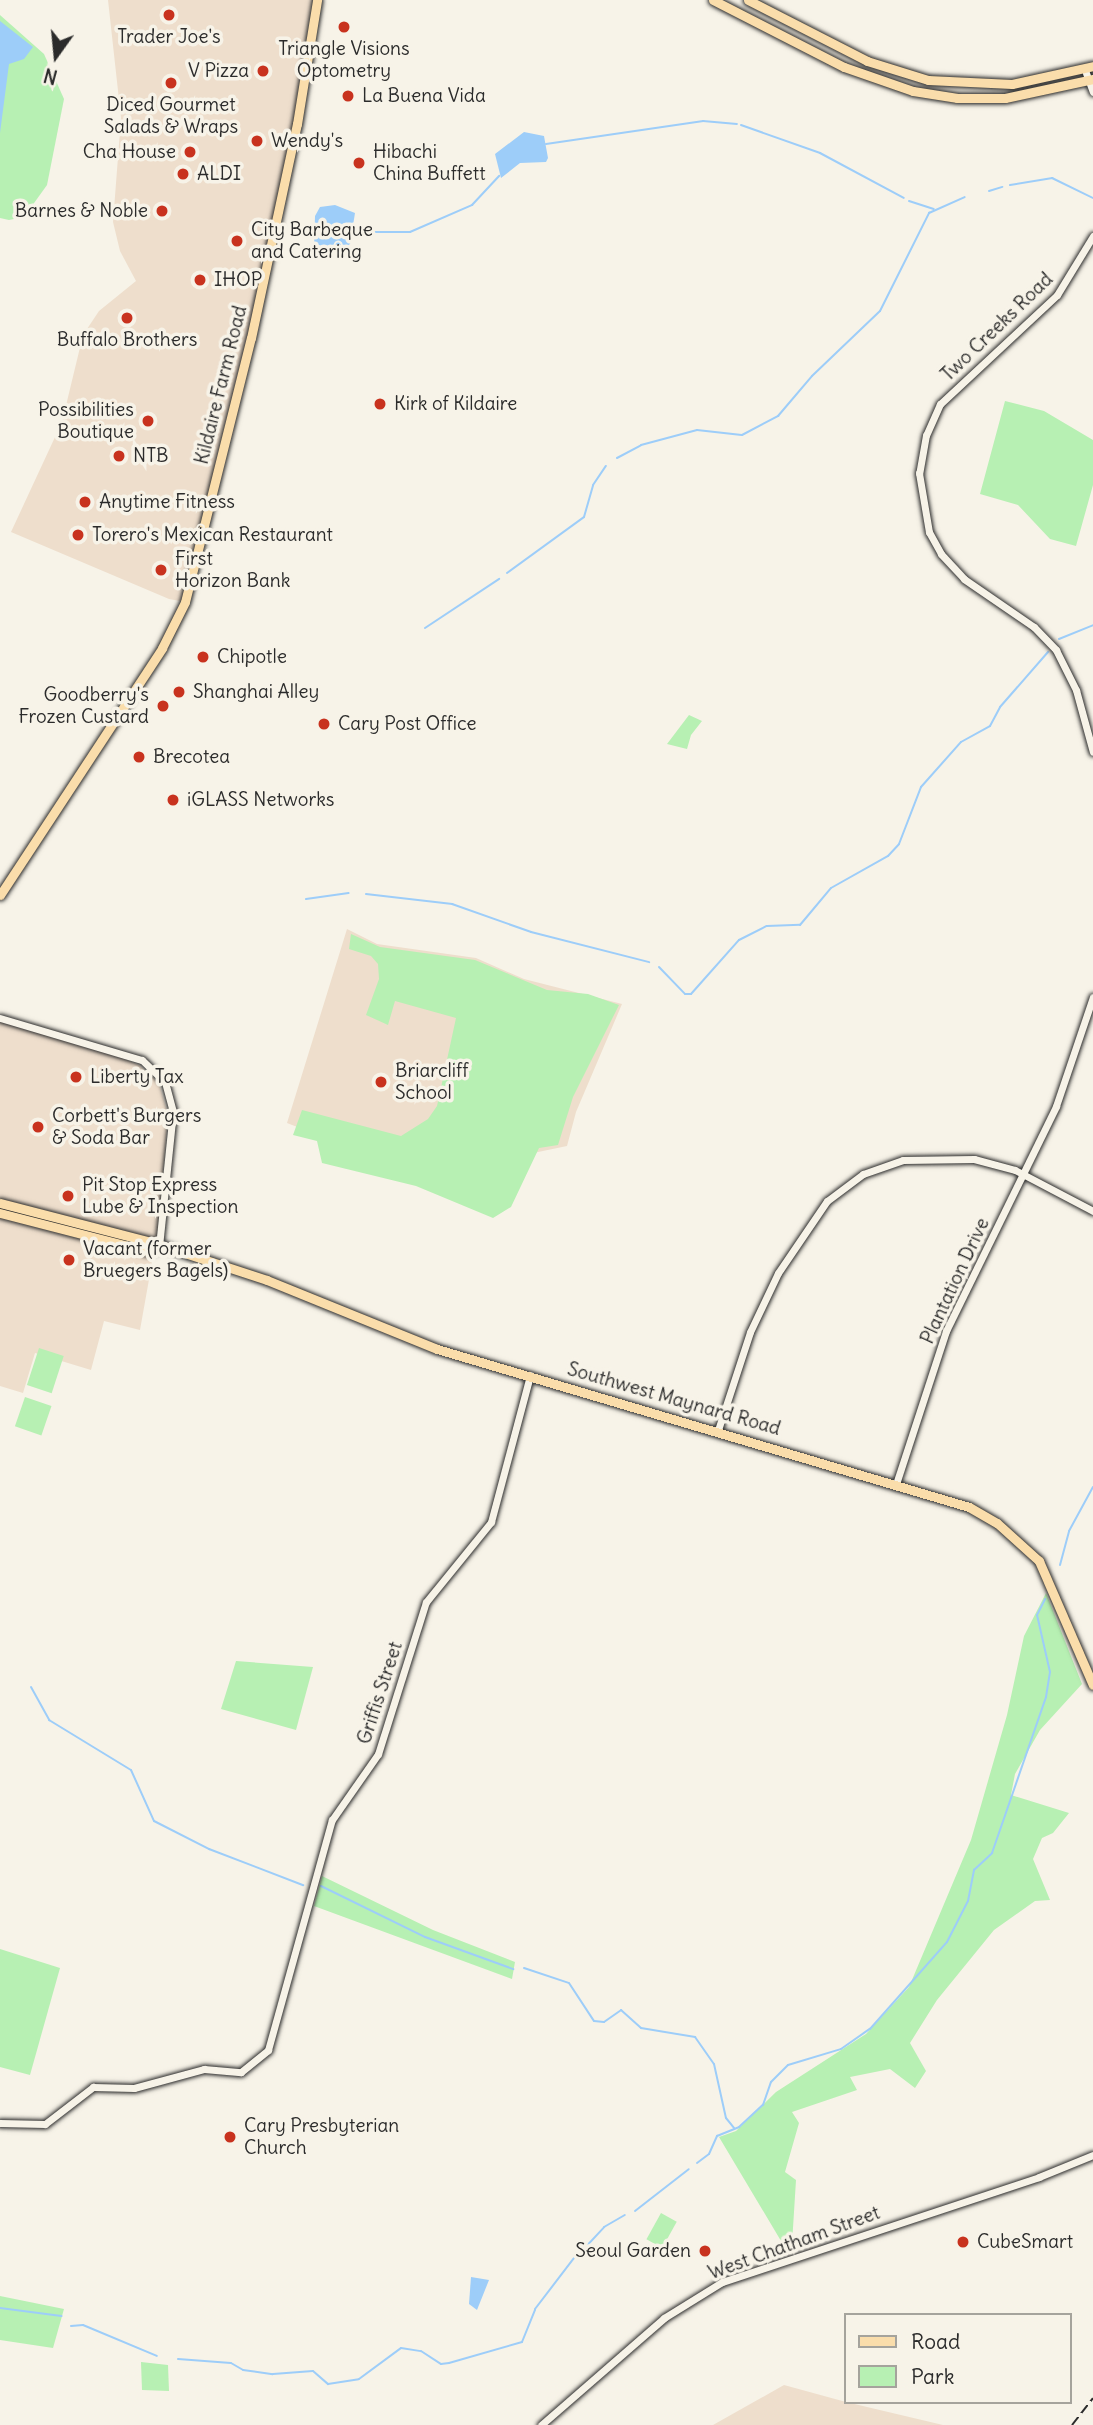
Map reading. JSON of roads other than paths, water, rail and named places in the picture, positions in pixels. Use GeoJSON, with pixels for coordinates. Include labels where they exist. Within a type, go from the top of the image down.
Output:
{"type":"FeatureCollection","features":[{"type":"Feature","properties":{"kind":"main road","name":"Kildaire Farm Road"},"geometry":{"type":"LineString","coordinates":[[0,895],[162,648],[185,602],[251,338],[297,124],[317,0]]}},
{"type":"Feature","properties":{"kind":"main road"},"geometry":{"type":"LineString","coordinates":[[713,0],[844,67],[913,91],[957,98],[1005,98],[1090,75]]}},
{"type":"Feature","properties":{"kind":"main road"},"geometry":{"type":"LineString","coordinates":[[748,0],[867,61],[928,80],[1012,84],[1090,75]]}},
{"type":"Feature","properties":{"kind":"main road","name":"Southwest Maynard Road"},"geometry":{"type":"LineString","coordinates":[[0,1203],[267,1280],[390,1333],[969,1507],[1019,1540],[1049,1577],[1093,1685]]}},
{"type":"Feature","properties":{"kind":"main road"},"geometry":{"type":"LineString","coordinates":[[0,1211],[50,1216]]}},
{"type":"Feature","properties":{"kind":"main road","name":"Southwest Maynard Road"},"geometry":{"type":"LineString","coordinates":[[0,1211],[150,1252],[159,1247]]}},
{"type":"Feature","properties":{"kind":"street"},"geometry":{"type":"LineString","coordinates":[[1090,75],[1093,92]]}},
{"type":"Feature","properties":{"kind":"street","name":"Two Creeks Road"},"geometry":{"type":"LineString","coordinates":[[1093,236],[1057,295],[940,404],[926,435],[919,473],[929,532],[941,554],[964,579],[1034,627],[1056,650],[1076,690],[1093,752]]}},
{"type":"Feature","properties":{"kind":"street"},"geometry":{"type":"LineString","coordinates":[[1022,1173],[1074,1062],[1093,997]]}},
{"type":"Feature","properties":{"kind":"street"},"geometry":{"type":"LineString","coordinates":[[0,1018],[142,1060],[165,1082],[173,1111],[159,1247]]}},
{"type":"Feature","properties":{"kind":"street"},"geometry":{"type":"LineString","coordinates":[[719,1430],[768,1291],[792,1249],[833,1195],[879,1167],[919,1158],[974,1159],[1022,1173],[1093,1211]]}},
{"type":"Feature","properties":{"kind":"street","name":"Plantation Drive"},"geometry":{"type":"LineString","coordinates":[[896,1484],[946,1331],[1022,1173]]}},
{"type":"Feature","properties":{"kind":"street","name":"Griffis Street"},"geometry":{"type":"LineString","coordinates":[[0,2123],[38,2126],[61,2116],[90,2088],[134,2088],[204,2069],[241,2072],[260,2060],[272,2045],[332,1821],[384,1738],[426,1602],[491,1522],[530,1376]]}},
{"type":"Feature","properties":{"kind":"street","name":"West Chatham Street"},"geometry":{"type":"LineString","coordinates":[[541,2425],[664,2318],[722,2282],[1039,2177],[1093,2155]]}},
{"type":"Feature","properties":{"kind":"water"},"geometry":{"type":"Polygon","coordinates":[[[0,21],[33,47],[24,59],[9,64],[0,133],[0,21]]]}},
{"type":"Feature","properties":{"kind":"water"},"geometry":{"type":"Polygon","coordinates":[[[524,132],[544,136],[548,158],[546,162],[520,163],[501,178],[495,154],[524,132]]]}},
{"type":"Feature","properties":{"kind":"water"},"geometry":{"type":"Polygon","coordinates":[[[335,205],[355,213],[350,244],[339,252],[314,248],[315,216],[320,207],[335,205]]]}},
{"type":"Feature","properties":{"kind":"water"},"geometry":{"type":"Polygon","coordinates":[[[471,2277],[489,2280],[477,2310],[469,2304],[471,2277]]]}},
{"type":"Feature","properties":{"kind":"waterway"},"geometry":{"type":"LineString","coordinates":[[546,144],[703,121],[737,124]]}},
{"type":"Feature","properties":{"kind":"waterway"},"geometry":{"type":"LineString","coordinates":[[741,125],[820,153],[904,198]]}},
{"type":"Feature","properties":{"kind":"waterway"},"geometry":{"type":"LineString","coordinates":[[355,232],[410,232],[472,205],[499,176]]}},
{"type":"Feature","properties":{"kind":"waterway"},"geometry":{"type":"LineString","coordinates":[[1010,185],[1052,178],[1093,198]]}},
{"type":"Feature","properties":{"kind":"waterway"},"geometry":{"type":"LineString","coordinates":[[989,191],[1002,187]]}},
{"type":"Feature","properties":{"kind":"waterway"},"geometry":{"type":"LineString","coordinates":[[617,458],[641,445],[697,430],[742,435],[778,416],[812,376],[880,311],[929,213],[965,197]]}},
{"type":"Feature","properties":{"kind":"waterway"},"geometry":{"type":"LineString","coordinates":[[909,201],[934,209]]}},
{"type":"Feature","properties":{"kind":"waterway"},"geometry":{"type":"LineString","coordinates":[[507,573],[584,517],[593,485],[606,466]]}},
{"type":"Feature","properties":{"kind":"waterway"},"geometry":{"type":"LineString","coordinates":[[425,628],[499,579]]}},
{"type":"Feature","properties":{"kind":"waterway"},"geometry":{"type":"LineString","coordinates":[[1059,639],[1093,625]]}},
{"type":"Feature","properties":{"kind":"waterway"},"geometry":{"type":"LineString","coordinates":[[659,967],[685,994],[691,994],[739,940],[767,926],[800,925],[831,888],[888,856],[899,844],[921,787],[961,742],[990,726],[1000,707],[1048,652]]}},
{"type":"Feature","properties":{"kind":"waterway"},"geometry":{"type":"LineString","coordinates":[[306,899],[349,893]]}},
{"type":"Feature","properties":{"kind":"waterway"},"geometry":{"type":"LineString","coordinates":[[366,894],[452,904],[531,932],[649,962]]}},
{"type":"Feature","properties":{"kind":"waterway"},"geometry":{"type":"LineString","coordinates":[[1060,1565],[1069,1531],[1093,1487]]}},
{"type":"Feature","properties":{"kind":"waterway"},"geometry":{"type":"LineString","coordinates":[[697,2163],[709,2154],[717,2136],[739,2127],[763,2105],[771,2082],[788,2065],[841,2049],[870,2029],[947,1942],[968,1901],[974,1870],[992,1853],[1046,1697],[1050,1672],[1037,1615],[1045,1599]]}},
{"type":"Feature","properties":{"kind":"waterway"},"geometry":{"type":"LineString","coordinates":[[31,1687],[49,1720],[131,1770],[154,1821],[209,1849],[303,1885]]}},
{"type":"Feature","properties":{"kind":"waterway"},"geometry":{"type":"LineString","coordinates":[[321,1886],[425,1937],[513,1969]]}},
{"type":"Feature","properties":{"kind":"waterway"},"geometry":{"type":"LineString","coordinates":[[524,1968],[569,1983],[594,2021],[604,2022],[621,2010],[641,2028],[695,2037],[714,2064],[726,2118],[734,2128]]}},
{"type":"Feature","properties":{"kind":"waterway"},"geometry":{"type":"LineString","coordinates":[[635,2211],[689,2169]]}},
{"type":"Feature","properties":{"kind":"waterway"},"geometry":{"type":"LineString","coordinates":[[581,2252],[604,2227],[625,2215]]}},
{"type":"Feature","properties":{"kind":"waterway"},"geometry":{"type":"LineString","coordinates":[[178,2359],[231,2363],[243,2370],[273,2374],[313,2371],[328,2384],[359,2379],[401,2348],[421,2351],[441,2364],[449,2363],[522,2342],[535,2309],[574,2258]]}},
{"type":"Feature","properties":{"kind":"waterway"},"geometry":{"type":"LineString","coordinates":[[0,2308],[61,2316]]}},
{"type":"Feature","properties":{"kind":"waterway"},"geometry":{"type":"LineString","coordinates":[[71,2326],[83,2325],[157,2356]]}},
{"type":"Feature","properties":{"kind":"railway"},"geometry":{"type":"LineString","coordinates":[[1072,2425],[1093,2398]]}},
{"type":"Feature","properties":{"kind":"place","name":"Trader Joe's"},"geometry":{"type":"Point","coordinates":[169,15]}},
{"type":"Feature","properties":{"kind":"place","name":"Triangle Visions Optometry"},"geometry":{"type":"Point","coordinates":[344,27]}},
{"type":"Feature","properties":{"kind":"place","name":"V Pizza"},"geometry":{"type":"Point","coordinates":[263,71]}},
{"type":"Feature","properties":{"kind":"place","name":"Diced Gourmet Salads & Wraps"},"geometry":{"type":"Point","coordinates":[171,83]}},
{"type":"Feature","properties":{"kind":"place","name":"La Buena Vida"},"geometry":{"type":"Point","coordinates":[348,96]}},
{"type":"Feature","properties":{"kind":"place","name":"Wendy's"},"geometry":{"type":"Point","coordinates":[257,141]}},
{"type":"Feature","properties":{"kind":"place","name":"Cha House"},"geometry":{"type":"Point","coordinates":[190,152]}},
{"type":"Feature","properties":{"kind":"place","name":"Hibachi China Buffett"},"geometry":{"type":"Point","coordinates":[359,163]}},
{"type":"Feature","properties":{"kind":"place","name":"ALDI"},"geometry":{"type":"Point","coordinates":[183,174]}},
{"type":"Feature","properties":{"kind":"place","name":"Barnes & Noble"},"geometry":{"type":"Point","coordinates":[162,211]}},
{"type":"Feature","properties":{"kind":"place","name":"City Barbeque and Catering"},"geometry":{"type":"Point","coordinates":[237,241]}},
{"type":"Feature","properties":{"kind":"place","name":"IHOP"},"geometry":{"type":"Point","coordinates":[200,280]}},
{"type":"Feature","properties":{"kind":"place","name":"Buffalo Brothers"},"geometry":{"type":"Point","coordinates":[127,318]}},
{"type":"Feature","properties":{"kind":"place","name":"Kirk of Kildaire"},"geometry":{"type":"Point","coordinates":[380,404]}},
{"type":"Feature","properties":{"kind":"place","name":"Possibilities Boutique"},"geometry":{"type":"Point","coordinates":[148,421]}},
{"type":"Feature","properties":{"kind":"place","name":"NTB"},"geometry":{"type":"Point","coordinates":[119,456]}},
{"type":"Feature","properties":{"kind":"place","name":"Anytime Fitness"},"geometry":{"type":"Point","coordinates":[85,502]}},
{"type":"Feature","properties":{"kind":"place","name":"Torero's Mexican Restaurant"},"geometry":{"type":"Point","coordinates":[78,535]}},
{"type":"Feature","properties":{"kind":"place","name":"First Horizon Bank"},"geometry":{"type":"Point","coordinates":[161,570]}},
{"type":"Feature","properties":{"kind":"place","name":"Chipotle"},"geometry":{"type":"Point","coordinates":[203,657]}},
{"type":"Feature","properties":{"kind":"place","name":"Shanghai Alley"},"geometry":{"type":"Point","coordinates":[179,692]}},
{"type":"Feature","properties":{"kind":"place","name":"Goodberry's Frozen Custard"},"geometry":{"type":"Point","coordinates":[163,706]}},
{"type":"Feature","properties":{"kind":"place","name":"Cary Post Office"},"geometry":{"type":"Point","coordinates":[324,724]}},
{"type":"Feature","properties":{"kind":"place","name":"Brecotea"},"geometry":{"type":"Point","coordinates":[139,757]}},
{"type":"Feature","properties":{"kind":"place","name":"iGLASS Networks"},"geometry":{"type":"Point","coordinates":[173,800]}},
{"type":"Feature","properties":{"kind":"place","name":"Liberty Tax"},"geometry":{"type":"Point","coordinates":[76,1077]}},
{"type":"Feature","properties":{"kind":"place","name":"Briarcliff School"},"geometry":{"type":"Point","coordinates":[381,1082]}},
{"type":"Feature","properties":{"kind":"place","name":"Corbett's Burgers & Soda Bar"},"geometry":{"type":"Point","coordinates":[38,1127]}},
{"type":"Feature","properties":{"kind":"place","name":"Pit Stop Express Lube & Inspection"},"geometry":{"type":"Point","coordinates":[68,1196]}},
{"type":"Feature","properties":{"kind":"place","name":"Vacant (former Bruegers Bagels)"},"geometry":{"type":"Point","coordinates":[69,1260]}},
{"type":"Feature","properties":{"kind":"place","name":"Cary Presbyterian Church"},"geometry":{"type":"Point","coordinates":[230,2137]}},
{"type":"Feature","properties":{"kind":"place","name":"CubeSmart"},"geometry":{"type":"Point","coordinates":[963,2242]}},
{"type":"Feature","properties":{"kind":"place","name":"Seoul Garden"},"geometry":{"type":"Point","coordinates":[705,2251]}}]}
